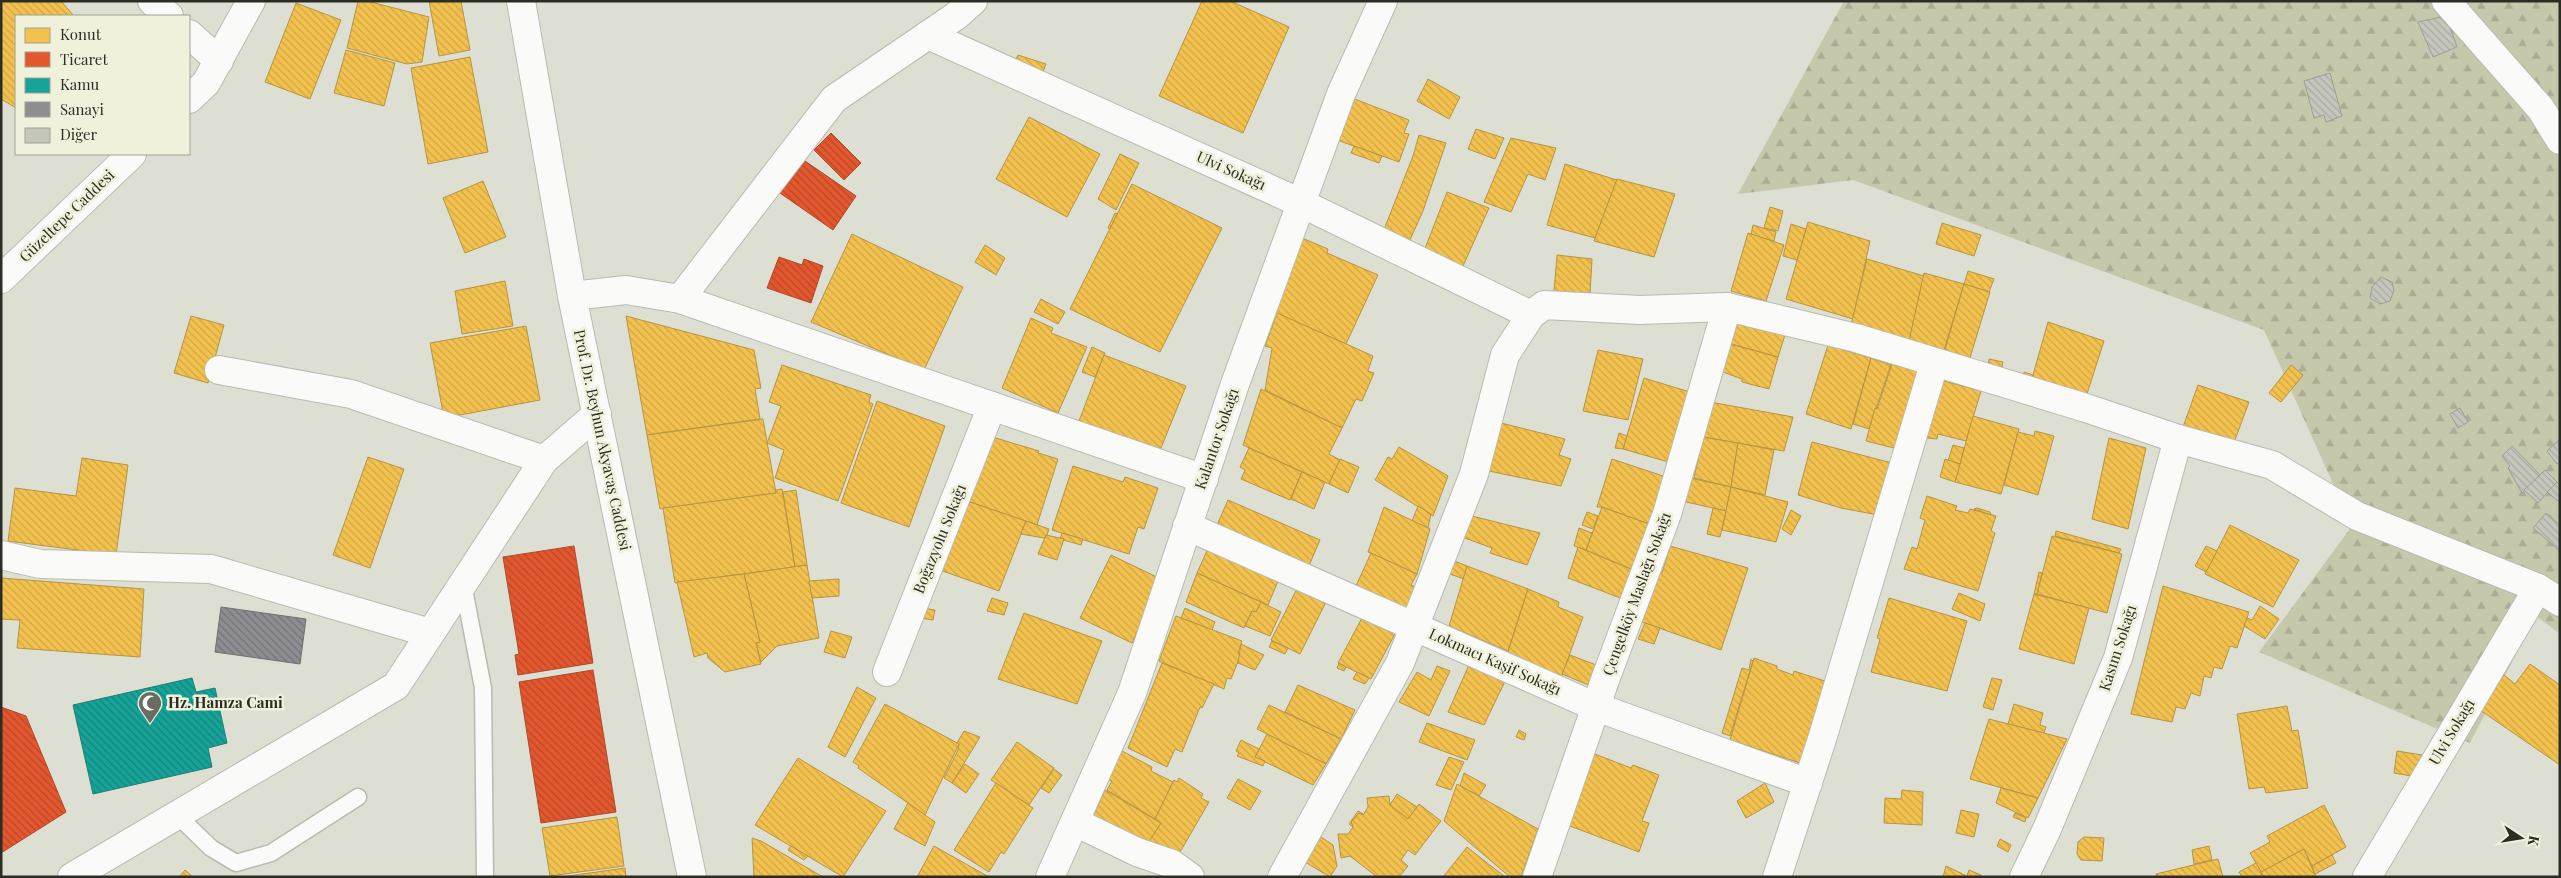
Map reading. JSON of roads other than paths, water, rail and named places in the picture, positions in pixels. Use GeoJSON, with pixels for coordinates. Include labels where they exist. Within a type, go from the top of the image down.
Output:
{"type":"FeatureCollection","features":[{"type":"Feature","properties":{"kind":"street"},"geometry":{"type":"LineString","coordinates":[[152,1],[168,15]]}},
{"type":"Feature","properties":{"kind":"street"},"geometry":{"type":"LineString","coordinates":[[190,99],[206,83],[251,1]]}},
{"type":"Feature","properties":{"kind":"street","name":"Prof. Dr. Beyhun Akyavaş Caddesi"},"geometry":{"type":"LineString","coordinates":[[521,1],[572,296],[692,877]]}},
{"type":"Feature","properties":{"kind":"street"},"geometry":{"type":"LineString","coordinates":[[680,299],[834,99],[928,35],[973,1]]}},
{"type":"Feature","properties":{"kind":"street","name":"Kalantor Sokağı"},"geometry":{"type":"LineString","coordinates":[[1050,877],[1132,693],[1235,384],[1301,202],[1341,94],[1383,1]]}},
{"type":"Feature","properties":{"kind":"street"},"geometry":{"type":"LineString","coordinates":[[2446,1],[2541,109],[2560,140]]}},
{"type":"Feature","properties":{"kind":"street"},"geometry":{"type":"LineString","coordinates":[[190,35],[219,60]]}},
{"type":"Feature","properties":{"kind":"street","name":"Ulvi Sokağı"},"geometry":{"type":"LineString","coordinates":[[928,35],[1301,202],[1531,315]]}},
{"type":"Feature","properties":{"kind":"street","name":"Güzeltepe Caddesi"},"geometry":{"type":"LineString","coordinates":[[1,279],[131,155]]}},
{"type":"Feature","properties":{"kind":"street"},"geometry":{"type":"LineString","coordinates":[[572,296],[626,290],[680,299],[1204,478]]}},
{"type":"Feature","properties":{"kind":"street"},"geometry":{"type":"LineString","coordinates":[[1282,877],[1400,663],[1474,474],[1505,355],[1531,315],[1544,304],[1640,310],[1727,307],[1856,338],[1934,364],[2086,408],[2178,439],[2272,465],[2357,516],[2549,595]]}},
{"type":"Feature","properties":{"kind":"street","name":"Çengelköy Maslağı Sokağı"},"geometry":{"type":"LineString","coordinates":[[1537,877],[1596,706],[1667,514],[1727,307]]}},
{"type":"Feature","properties":{"kind":"street"},"geometry":{"type":"LineString","coordinates":[[1777,877],[1808,783],[1934,364]]}},
{"type":"Feature","properties":{"kind":"street"},"geometry":{"type":"LineString","coordinates":[[220,370],[351,394],[544,460]]}},
{"type":"Feature","properties":{"kind":"street","name":"Boğazyolu Sokağı"},"geometry":{"type":"LineString","coordinates":[[887,672],[992,406]]}},
{"type":"Feature","properties":{"kind":"street"},"geometry":{"type":"LineString","coordinates":[[72,877],[396,686],[544,460],[597,414]]}},
{"type":"Feature","properties":{"kind":"street","name":"Kasım Sokağı"},"geometry":{"type":"LineString","coordinates":[[2024,877],[2047,829],[2118,658],[2178,439]]}},
{"type":"Feature","properties":{"kind":"street","name":"Lokmacı Kaşif Sokağı"},"geometry":{"type":"LineString","coordinates":[[1187,526],[1596,706],[1808,783]]}},
{"type":"Feature","properties":{"kind":"street"},"geometry":{"type":"LineString","coordinates":[[1,555],[40,564],[211,569],[430,633]]}},
{"type":"Feature","properties":{"kind":"street","name":"Ulvi Sokağı"},"geometry":{"type":"LineString","coordinates":[[2367,877],[2549,595]]}},
{"type":"Feature","properties":{"kind":"street"},"geometry":{"type":"LineString","coordinates":[[1075,822],[1137,852],[1172,864],[1190,877]]}},
{"type":"Feature","properties":{"kind":"lane"},"geometry":{"type":"LineString","coordinates":[[463,584],[483,688],[485,877]]}},
{"type":"Feature","properties":{"kind":"lane"},"geometry":{"type":"LineString","coordinates":[[176,815],[211,848],[236,863],[271,853],[358,797]]}},
{"type":"Feature","properties":{"kind":"place","name":"Hz. Hamza Cami"},"geometry":{"type":"Point","coordinates":[150,724]}}]}
